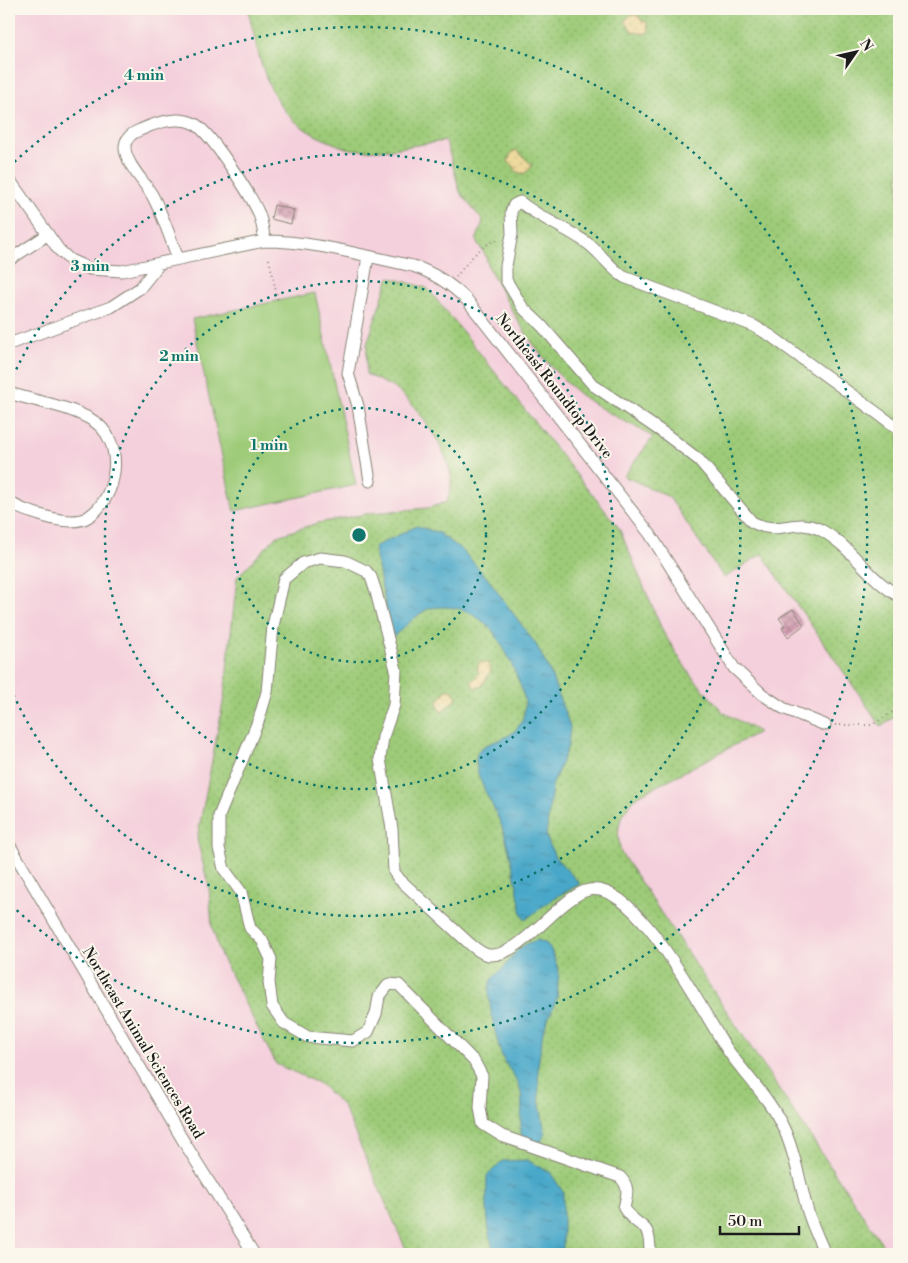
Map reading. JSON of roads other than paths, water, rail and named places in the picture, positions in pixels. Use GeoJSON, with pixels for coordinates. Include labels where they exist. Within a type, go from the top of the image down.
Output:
{"type":"FeatureCollection","features":[{"type":"Feature","properties":{"kind":"street"},"geometry":{"type":"LineString","coordinates":[[178,259],[151,194],[126,152],[126,139],[145,127],[169,120],[186,121],[202,130],[211,139],[255,207],[262,224],[264,240]]}},
{"type":"Feature","properties":{"kind":"street","name":"Northeast Roundtop Drive"},"geometry":{"type":"LineString","coordinates":[[9,179],[47,235],[70,260],[90,269],[122,271],[264,240],[300,243],[427,271],[450,285],[467,300],[650,534],[725,654],[740,674],[762,694],[783,708],[825,725]]}},
{"type":"Feature","properties":{"kind":"street"},"geometry":{"type":"LineString","coordinates":[[899,428],[771,336],[747,323],[624,277],[612,269],[589,244],[567,230],[540,218],[520,202],[514,205],[511,212],[511,244],[506,280],[512,293],[593,385],[699,460],[752,522],[764,528],[774,529],[804,525],[822,530],[845,548],[885,587],[899,596]]}},
{"type":"Feature","properties":{"kind":"street"},"geometry":{"type":"LineString","coordinates":[[9,260],[47,235]]}},
{"type":"Feature","properties":{"kind":"street"},"geometry":{"type":"LineString","coordinates":[[368,257],[348,373],[358,406],[370,481]]}},
{"type":"Feature","properties":{"kind":"street"},"geometry":{"type":"LineString","coordinates":[[9,344],[111,307],[140,288],[160,263]]}},
{"type":"Feature","properties":{"kind":"street"},"geometry":{"type":"LineString","coordinates":[[9,393],[54,404],[93,421],[112,442],[115,468],[107,500],[87,518],[59,521],[16,508],[9,502]]}},
{"type":"Feature","properties":{"kind":"street"},"geometry":{"type":"LineString","coordinates":[[650,1254],[650,1235],[644,1225],[630,1216],[624,1208],[628,1191],[626,1183],[620,1177],[502,1136],[483,1124],[480,1108],[482,1076],[474,1061],[398,985],[389,984],[384,989],[379,997],[376,1014],[368,1032],[353,1041],[308,1037],[284,1023],[272,1006],[269,982],[271,959],[262,940],[250,928],[241,892],[224,869],[219,848],[220,816],[259,719],[267,692],[273,626],[284,579],[303,563],[320,558],[345,561],[366,571],[371,577],[376,592],[396,670],[394,705],[383,737],[380,758],[392,829],[394,872],[399,879],[470,944],[482,953],[491,955],[501,952],[527,937],[567,901],[585,891],[599,888],[616,895],[630,907],[663,946],[713,1029],[784,1128],[808,1212],[825,1254]]}},
{"type":"Feature","properties":{"kind":"street","name":"Northeast Animal Sciences Road"},"geometry":{"type":"LineString","coordinates":[[9,844],[184,1142],[254,1254]]}},
{"type":"Feature","properties":{"kind":"water"},"geometry":{"type":"Polygon","coordinates":[[[417,526],[439,533],[462,550],[488,579],[537,646],[550,672],[570,727],[568,746],[552,786],[546,836],[555,857],[580,884],[554,898],[525,920],[522,915],[506,840],[479,776],[476,759],[478,751],[484,746],[508,736],[522,720],[525,706],[522,689],[502,644],[484,622],[464,610],[445,607],[431,608],[416,617],[392,638],[374,547],[417,526]]]}},
{"type":"Feature","properties":{"kind":"water"},"geometry":{"type":"Polygon","coordinates":[[[538,940],[547,944],[559,971],[557,998],[543,1031],[538,1066],[539,1099],[545,1133],[541,1142],[530,1143],[522,1138],[520,1089],[503,1059],[492,1019],[489,987],[492,979],[519,949],[538,940]]]}},
{"type":"Feature","properties":{"kind":"water"},"geometry":{"type":"Polygon","coordinates":[[[527,1160],[550,1172],[563,1192],[563,1254],[494,1254],[488,1215],[487,1176],[502,1161],[527,1160]]]}}]}
